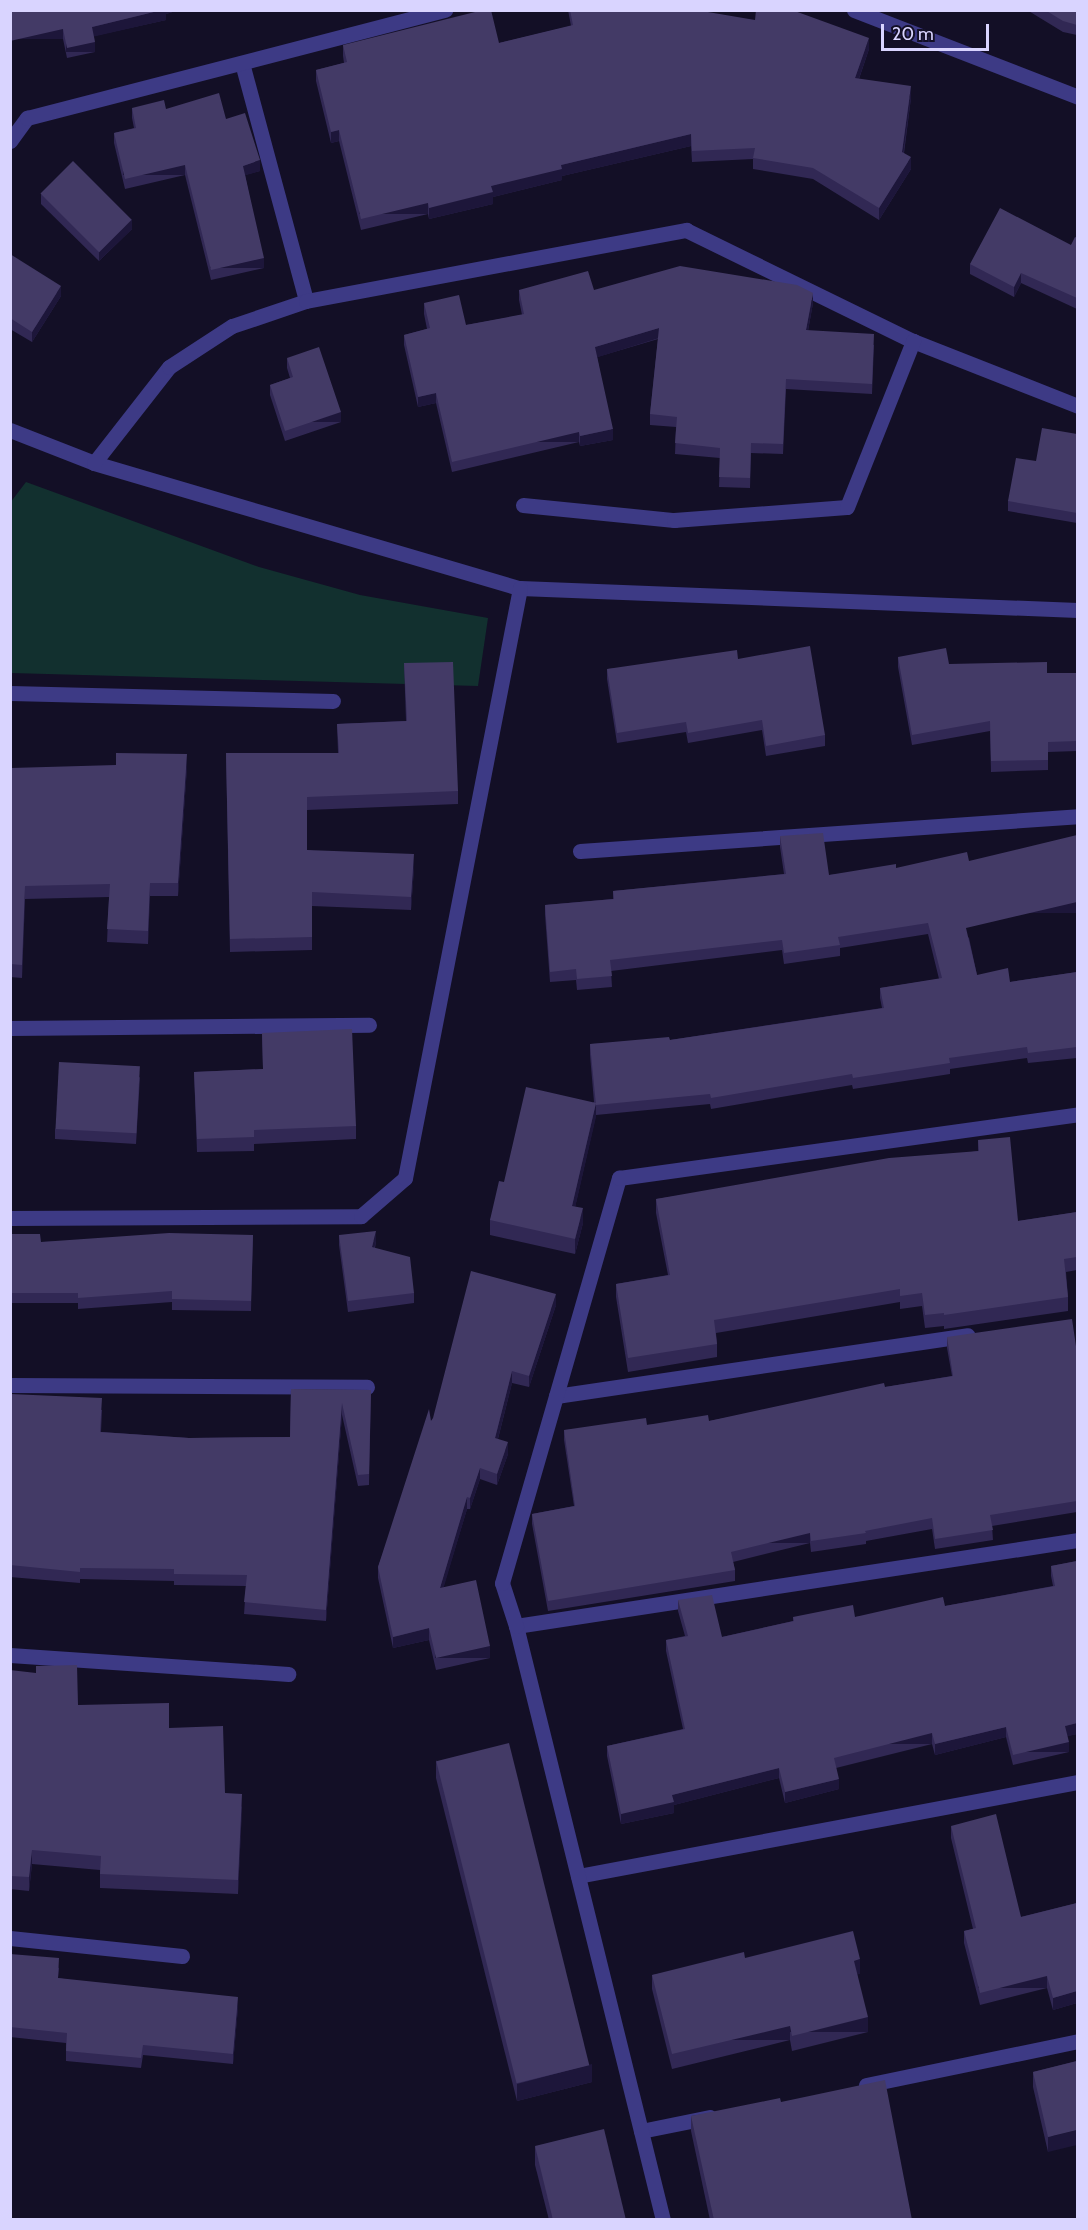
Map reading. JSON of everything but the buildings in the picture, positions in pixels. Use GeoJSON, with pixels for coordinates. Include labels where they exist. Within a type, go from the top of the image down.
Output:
{"type":"FeatureCollection","features":[{"type":"Feature","properties":{"kind":"street"},"geometry":{"type":"LineString","coordinates":[[10,141],[27,118],[445,10]]}},
{"type":"Feature","properties":{"kind":"street"},"geometry":{"type":"LineString","coordinates":[[854,10],[1077,97]]}},
{"type":"Feature","properties":{"kind":"street"},"geometry":{"type":"LineString","coordinates":[[242,63],[306,302]]}},
{"type":"Feature","properties":{"kind":"street"},"geometry":{"type":"LineString","coordinates":[[94,463],[169,367],[232,326],[306,302],[686,230],[912,341],[1077,406]]}},
{"type":"Feature","properties":{"kind":"street"},"geometry":{"type":"LineString","coordinates":[[523,505],[674,520],[847,507],[912,341]]}},
{"type":"Feature","properties":{"kind":"street"},"geometry":{"type":"LineString","coordinates":[[10,430],[94,463],[520,588],[1077,610]]}},
{"type":"Feature","properties":{"kind":"street"},"geometry":{"type":"LineString","coordinates":[[10,1218],[361,1216],[405,1178],[520,588]]}},
{"type":"Feature","properties":{"kind":"street"},"geometry":{"type":"LineString","coordinates":[[10,693],[333,701]]}},
{"type":"Feature","properties":{"kind":"street"},"geometry":{"type":"LineString","coordinates":[[580,850],[1077,816]]}},
{"type":"Feature","properties":{"kind":"street"},"geometry":{"type":"LineString","coordinates":[[10,1028],[369,1025]]}},
{"type":"Feature","properties":{"kind":"street"},"geometry":{"type":"LineString","coordinates":[[663,2220],[516,1626],[502,1583],[619,1178],[1077,1114]]}},
{"type":"Feature","properties":{"kind":"street"},"geometry":{"type":"LineString","coordinates":[[556,1396],[983,1333]]}},
{"type":"Feature","properties":{"kind":"street"},"geometry":{"type":"LineString","coordinates":[[10,1385],[367,1387]]}},
{"type":"Feature","properties":{"kind":"street"},"geometry":{"type":"LineString","coordinates":[[516,1626],[1077,1540]]}},
{"type":"Feature","properties":{"kind":"street"},"geometry":{"type":"LineString","coordinates":[[10,1655],[288,1674]]}},
{"type":"Feature","properties":{"kind":"street"},"geometry":{"type":"LineString","coordinates":[[578,1876],[1077,1782]]}},
{"type":"Feature","properties":{"kind":"street"},"geometry":{"type":"LineString","coordinates":[[10,1938],[182,1956]]}},
{"type":"Feature","properties":{"kind":"street"},"geometry":{"type":"LineString","coordinates":[[848,2088],[1077,2042]]}},
{"type":"Feature","properties":{"kind":"street"},"geometry":{"type":"LineString","coordinates":[[641,2131],[722,2114]]}},
{"type":"Feature","properties":{"kind":"green space"},"geometry":{"type":"Polygon","coordinates":[[[26,482],[259,567],[360,595],[488,618],[478,686],[11,673],[10,503],[26,482]]]}}]}
